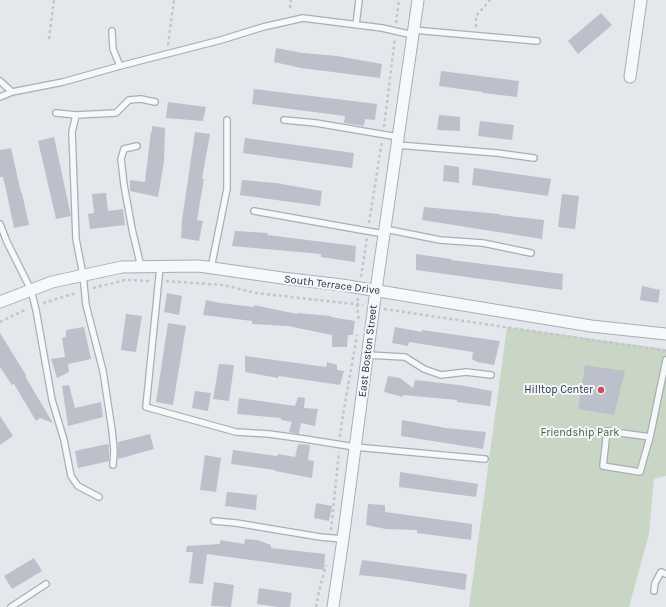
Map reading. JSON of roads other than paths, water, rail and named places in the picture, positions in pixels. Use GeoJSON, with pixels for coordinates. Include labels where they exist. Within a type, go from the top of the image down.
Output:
{"type":"FeatureCollection","features":[{"type":"Feature","properties":{"kind":"street","name":"East Boston Street"},"geometry":{"type":"LineString","coordinates":[[333,607],[384,232],[418,0]]}},
{"type":"Feature","properties":{"kind":"street"},"geometry":{"type":"LineString","coordinates":[[630,77],[641,0]]}},
{"type":"Feature","properties":{"kind":"street","name":"South Terrace Drive"},"geometry":{"type":"LineString","coordinates":[[0,302],[52,282],[83,275],[122,268],[199,266],[376,290],[591,326],[666,334]]}},
{"type":"Feature","properties":{"kind":"lane"},"geometry":{"type":"LineString","coordinates":[[356,25],[359,0]]}},
{"type":"Feature","properties":{"kind":"lane"},"geometry":{"type":"LineString","coordinates":[[0,97],[12,92],[63,82],[263,27],[303,18],[413,33],[537,41]]}},
{"type":"Feature","properties":{"kind":"lane"},"geometry":{"type":"LineString","coordinates":[[112,31],[113,49],[120,66]]}},
{"type":"Feature","properties":{"kind":"lane"},"geometry":{"type":"LineString","coordinates":[[0,82],[12,92]]}},
{"type":"Feature","properties":{"kind":"lane"},"geometry":{"type":"LineString","coordinates":[[56,113],[76,115],[116,113],[129,100],[141,99],[155,102]]}},
{"type":"Feature","properties":{"kind":"lane"},"geometry":{"type":"LineString","coordinates":[[76,115],[72,132],[76,239],[83,275],[86,305],[104,379],[112,430],[114,450],[113,464]]}},
{"type":"Feature","properties":{"kind":"lane"},"geometry":{"type":"LineString","coordinates":[[211,268],[226,189],[227,120]]}},
{"type":"Feature","properties":{"kind":"lane"},"geometry":{"type":"LineString","coordinates":[[284,120],[316,123],[383,134],[397,141],[534,158]]}},
{"type":"Feature","properties":{"kind":"lane"},"geometry":{"type":"LineString","coordinates":[[137,146],[124,150],[121,159],[132,229],[142,267]]}},
{"type":"Feature","properties":{"kind":"lane"},"geometry":{"type":"LineString","coordinates":[[254,211],[368,232],[384,232],[440,240],[483,243],[531,253]]}},
{"type":"Feature","properties":{"kind":"lane"},"geometry":{"type":"LineString","coordinates":[[0,224],[7,242],[31,290],[52,400],[64,440],[71,476],[78,486],[99,497]]}},
{"type":"Feature","properties":{"kind":"lane"},"geometry":{"type":"LineString","coordinates":[[160,267],[146,407],[236,432],[269,434],[355,447],[485,459]]}},
{"type":"Feature","properties":{"kind":"lane"},"geometry":{"type":"LineString","coordinates":[[367,354],[405,357],[424,369],[440,375],[466,372],[491,375]]}},
{"type":"Feature","properties":{"kind":"lane"},"geometry":{"type":"LineString","coordinates":[[650,437],[607,431],[603,466],[640,472],[650,437],[666,360]]}},
{"type":"Feature","properties":{"kind":"lane"},"geometry":{"type":"LineString","coordinates":[[214,521],[343,539]]}},
{"type":"Feature","properties":{"kind":"lane"},"geometry":{"type":"LineString","coordinates":[[654,591],[655,583],[661,572],[666,574]]}},
{"type":"Feature","properties":{"kind":"lane"},"geometry":{"type":"LineString","coordinates":[[11,607],[46,584]]}},
{"type":"Feature","properties":{"kind":"place","name":"Hilltop Center"},"geometry":{"type":"Point","coordinates":[601,390]}},
{"type":"Feature","properties":{"kind":"park label","name":"Friendship Park"},"geometry":{"type":"Point","coordinates":[580,433]}}]}
